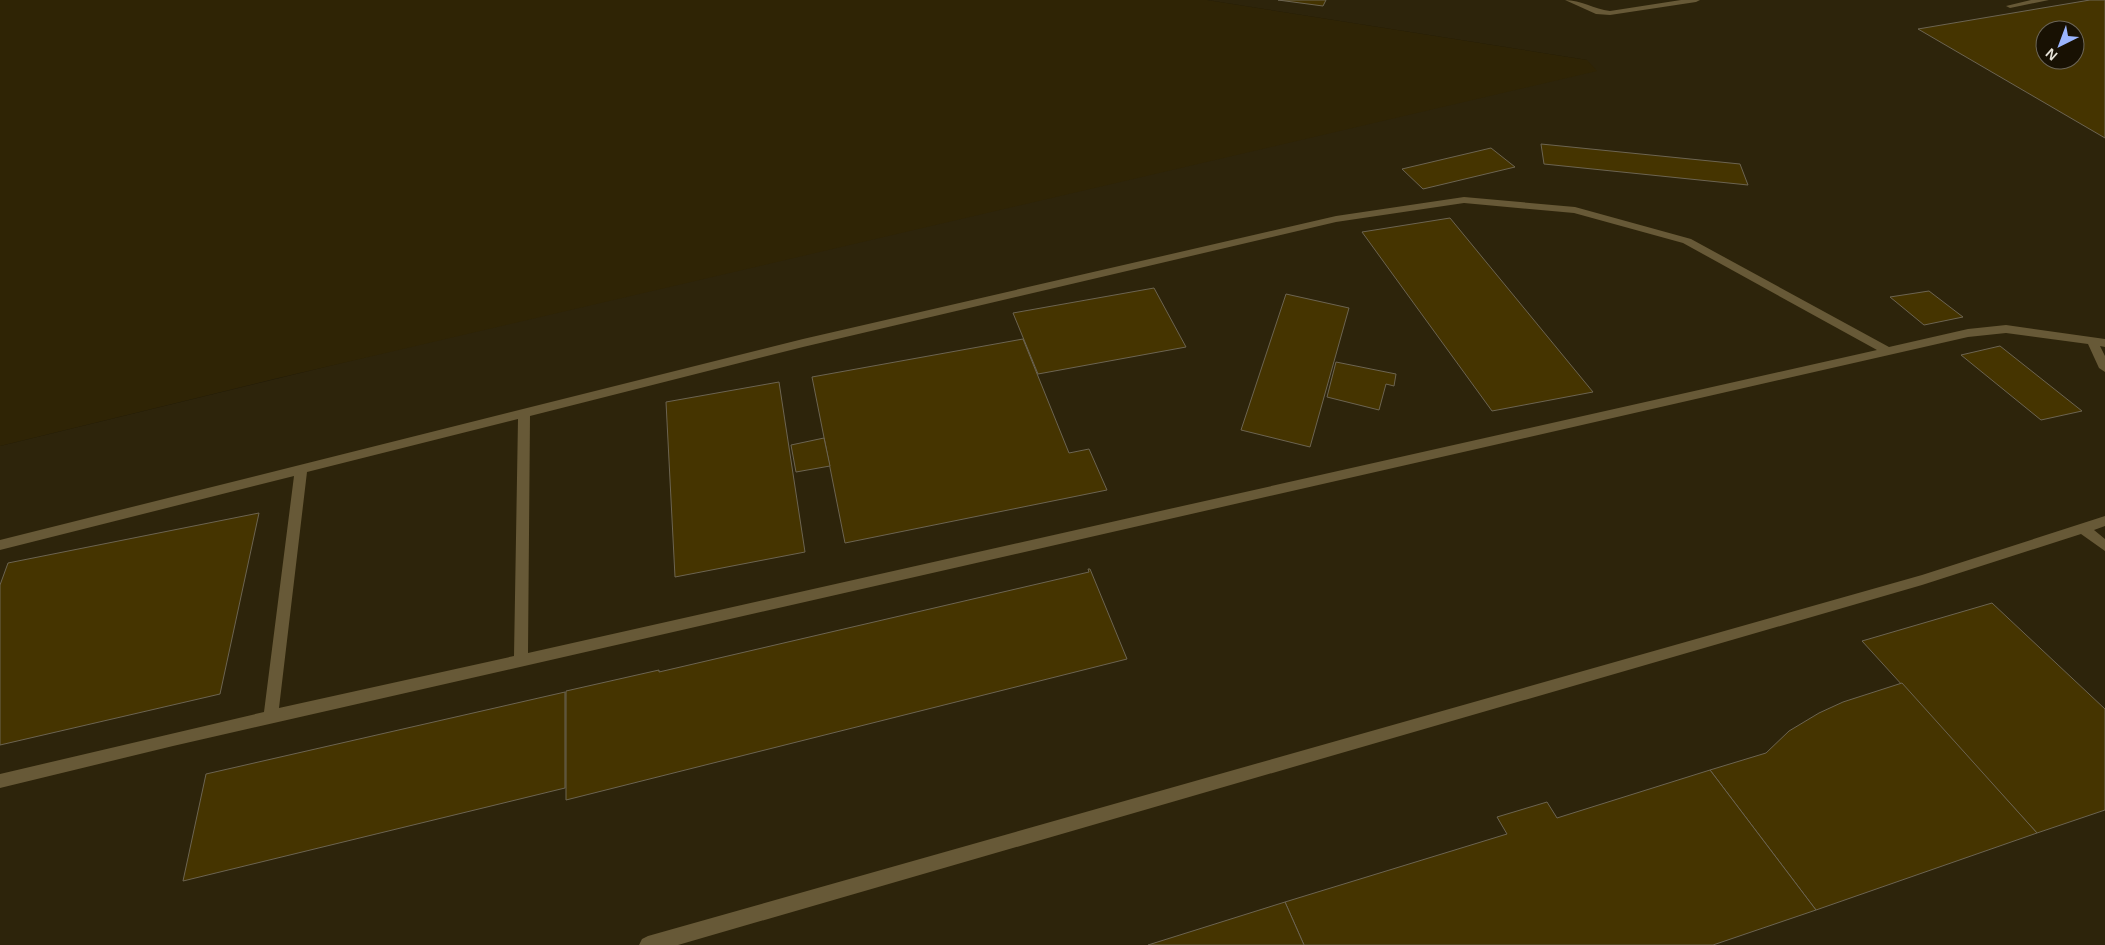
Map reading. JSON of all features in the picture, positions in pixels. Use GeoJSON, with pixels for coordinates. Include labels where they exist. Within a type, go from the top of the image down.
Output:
{"type":"FeatureCollection","features":[{"type":"Feature","properties":{"kind":"lane"},"geometry":{"type":"LineString","coordinates":[[1569,0],[1599,12],[1610,13],[1696,0]]}},
{"type":"Feature","properties":{"kind":"lane"},"geometry":{"type":"LineString","coordinates":[[2010,6],[2045,0]]}},
{"type":"Feature","properties":{"kind":"lane"},"geometry":{"type":"LineString","coordinates":[[0,545],[803,343],[1336,218],[1464,200],[1575,210],[1687,241],[1888,351]]}},
{"type":"Feature","properties":{"kind":"lane"},"geometry":{"type":"LineString","coordinates":[[0,781],[521,660],[1968,333],[2006,329],[2099,342],[2105,368]]}},
{"type":"Feature","properties":{"kind":"lane"},"geometry":{"type":"LineString","coordinates":[[521,660],[524,413]]}},
{"type":"Feature","properties":{"kind":"lane"},"geometry":{"type":"LineString","coordinates":[[271,717],[301,469]]}},
{"type":"Feature","properties":{"kind":"lane"},"geometry":{"type":"LineString","coordinates":[[648,945],[1922,580],[2105,521]]}},
{"type":"Feature","properties":{"kind":"lane"},"geometry":{"type":"LineString","coordinates":[[2083,528],[2105,546]]}},
{"type":"Feature","properties":{"kind":"shaded area"},"geometry":{"type":"Polygon","coordinates":[[[0,0],[1207,0],[1587,60],[1597,71],[274,379],[0,446],[0,0]]]}},
{"type":"Feature","properties":{"kind":"shaded area"},"geometry":{"type":"Polygon","coordinates":[[[1207,0],[2105,0],[2105,945],[0,945],[0,446],[1587,60],[1207,0]]]}},
{"type":"Feature","properties":{"kind":"building"},"geometry":{"type":"Polygon","coordinates":[[[1278,0],[1326,0],[1323,6],[1278,0]]]}},
{"type":"Feature","properties":{"kind":"building"},"geometry":{"type":"Polygon","coordinates":[[[2090,0],[2105,0],[2105,138],[1918,29],[2090,0]]]}},
{"type":"Feature","properties":{"kind":"building"},"geometry":{"type":"Polygon","coordinates":[[[1541,144],[1740,164],[1748,185],[1544,164],[1541,144]]]}},
{"type":"Feature","properties":{"kind":"building"},"geometry":{"type":"Polygon","coordinates":[[[1491,148],[1515,167],[1423,189],[1402,169],[1491,148]]]}},
{"type":"Feature","properties":{"kind":"building"},"geometry":{"type":"Polygon","coordinates":[[[1450,218],[1593,392],[1492,411],[1362,232],[1450,218]]]}},
{"type":"Feature","properties":{"kind":"building"},"geometry":{"type":"Polygon","coordinates":[[[1154,288],[1186,347],[1038,374],[1013,313],[1154,288]]]}},
{"type":"Feature","properties":{"kind":"building"},"geometry":{"type":"Polygon","coordinates":[[[1929,291],[1963,317],[1924,325],[1890,297],[1929,291]]]}},
{"type":"Feature","properties":{"kind":"building"},"geometry":{"type":"Polygon","coordinates":[[[1286,294],[1349,308],[1310,447],[1241,430],[1286,294]]]}},
{"type":"Feature","properties":{"kind":"building"},"geometry":{"type":"Polygon","coordinates":[[[1023,339],[1069,453],[1089,449],[1107,490],[845,543],[812,377],[1023,339]]]}},
{"type":"Feature","properties":{"kind":"building"},"geometry":{"type":"Polygon","coordinates":[[[2000,346],[2082,411],[2041,420],[1961,355],[2000,346]]]}},
{"type":"Feature","properties":{"kind":"building"},"geometry":{"type":"Polygon","coordinates":[[[1336,362],[1396,374],[1394,386],[1386,384],[1379,410],[1327,397],[1336,362]]]}},
{"type":"Feature","properties":{"kind":"building"},"geometry":{"type":"Polygon","coordinates":[[[779,382],[805,552],[675,577],[666,402],[779,382]]]}},
{"type":"Feature","properties":{"kind":"building"},"geometry":{"type":"Polygon","coordinates":[[[824,438],[830,466],[796,472],[791,445],[824,438]]]}},
{"type":"Feature","properties":{"kind":"building"},"geometry":{"type":"Polygon","coordinates":[[[259,513],[220,694],[0,745],[0,585],[8,563],[259,513]]]}},
{"type":"Feature","properties":{"kind":"building"},"geometry":{"type":"Polygon","coordinates":[[[1088,569],[1090,569],[1127,659],[566,800],[566,691],[659,670],[659,672],[1089,572],[1088,569]]]}},
{"type":"Feature","properties":{"kind":"building"},"geometry":{"type":"Polygon","coordinates":[[[1992,603],[2105,709],[2105,810],[2037,833],[1862,641],[1992,603]]]}},
{"type":"Feature","properties":{"kind":"building"},"geometry":{"type":"Polygon","coordinates":[[[1902,683],[2037,833],[1816,910],[1710,770],[1766,753],[1789,731],[1819,713],[1843,702],[1902,683]]]}},
{"type":"Feature","properties":{"kind":"building"},"geometry":{"type":"Polygon","coordinates":[[[565,692],[565,788],[183,881],[206,774],[565,692]]]}},
{"type":"Feature","properties":{"kind":"building"},"geometry":{"type":"Polygon","coordinates":[[[1710,770],[1816,910],[1713,945],[1304,945],[1285,902],[1507,834],[1497,817],[1547,802],[1557,818],[1710,770]]]}},
{"type":"Feature","properties":{"kind":"building"},"geometry":{"type":"Polygon","coordinates":[[[1285,902],[1304,945],[1148,945],[1285,902]]]}}]}
